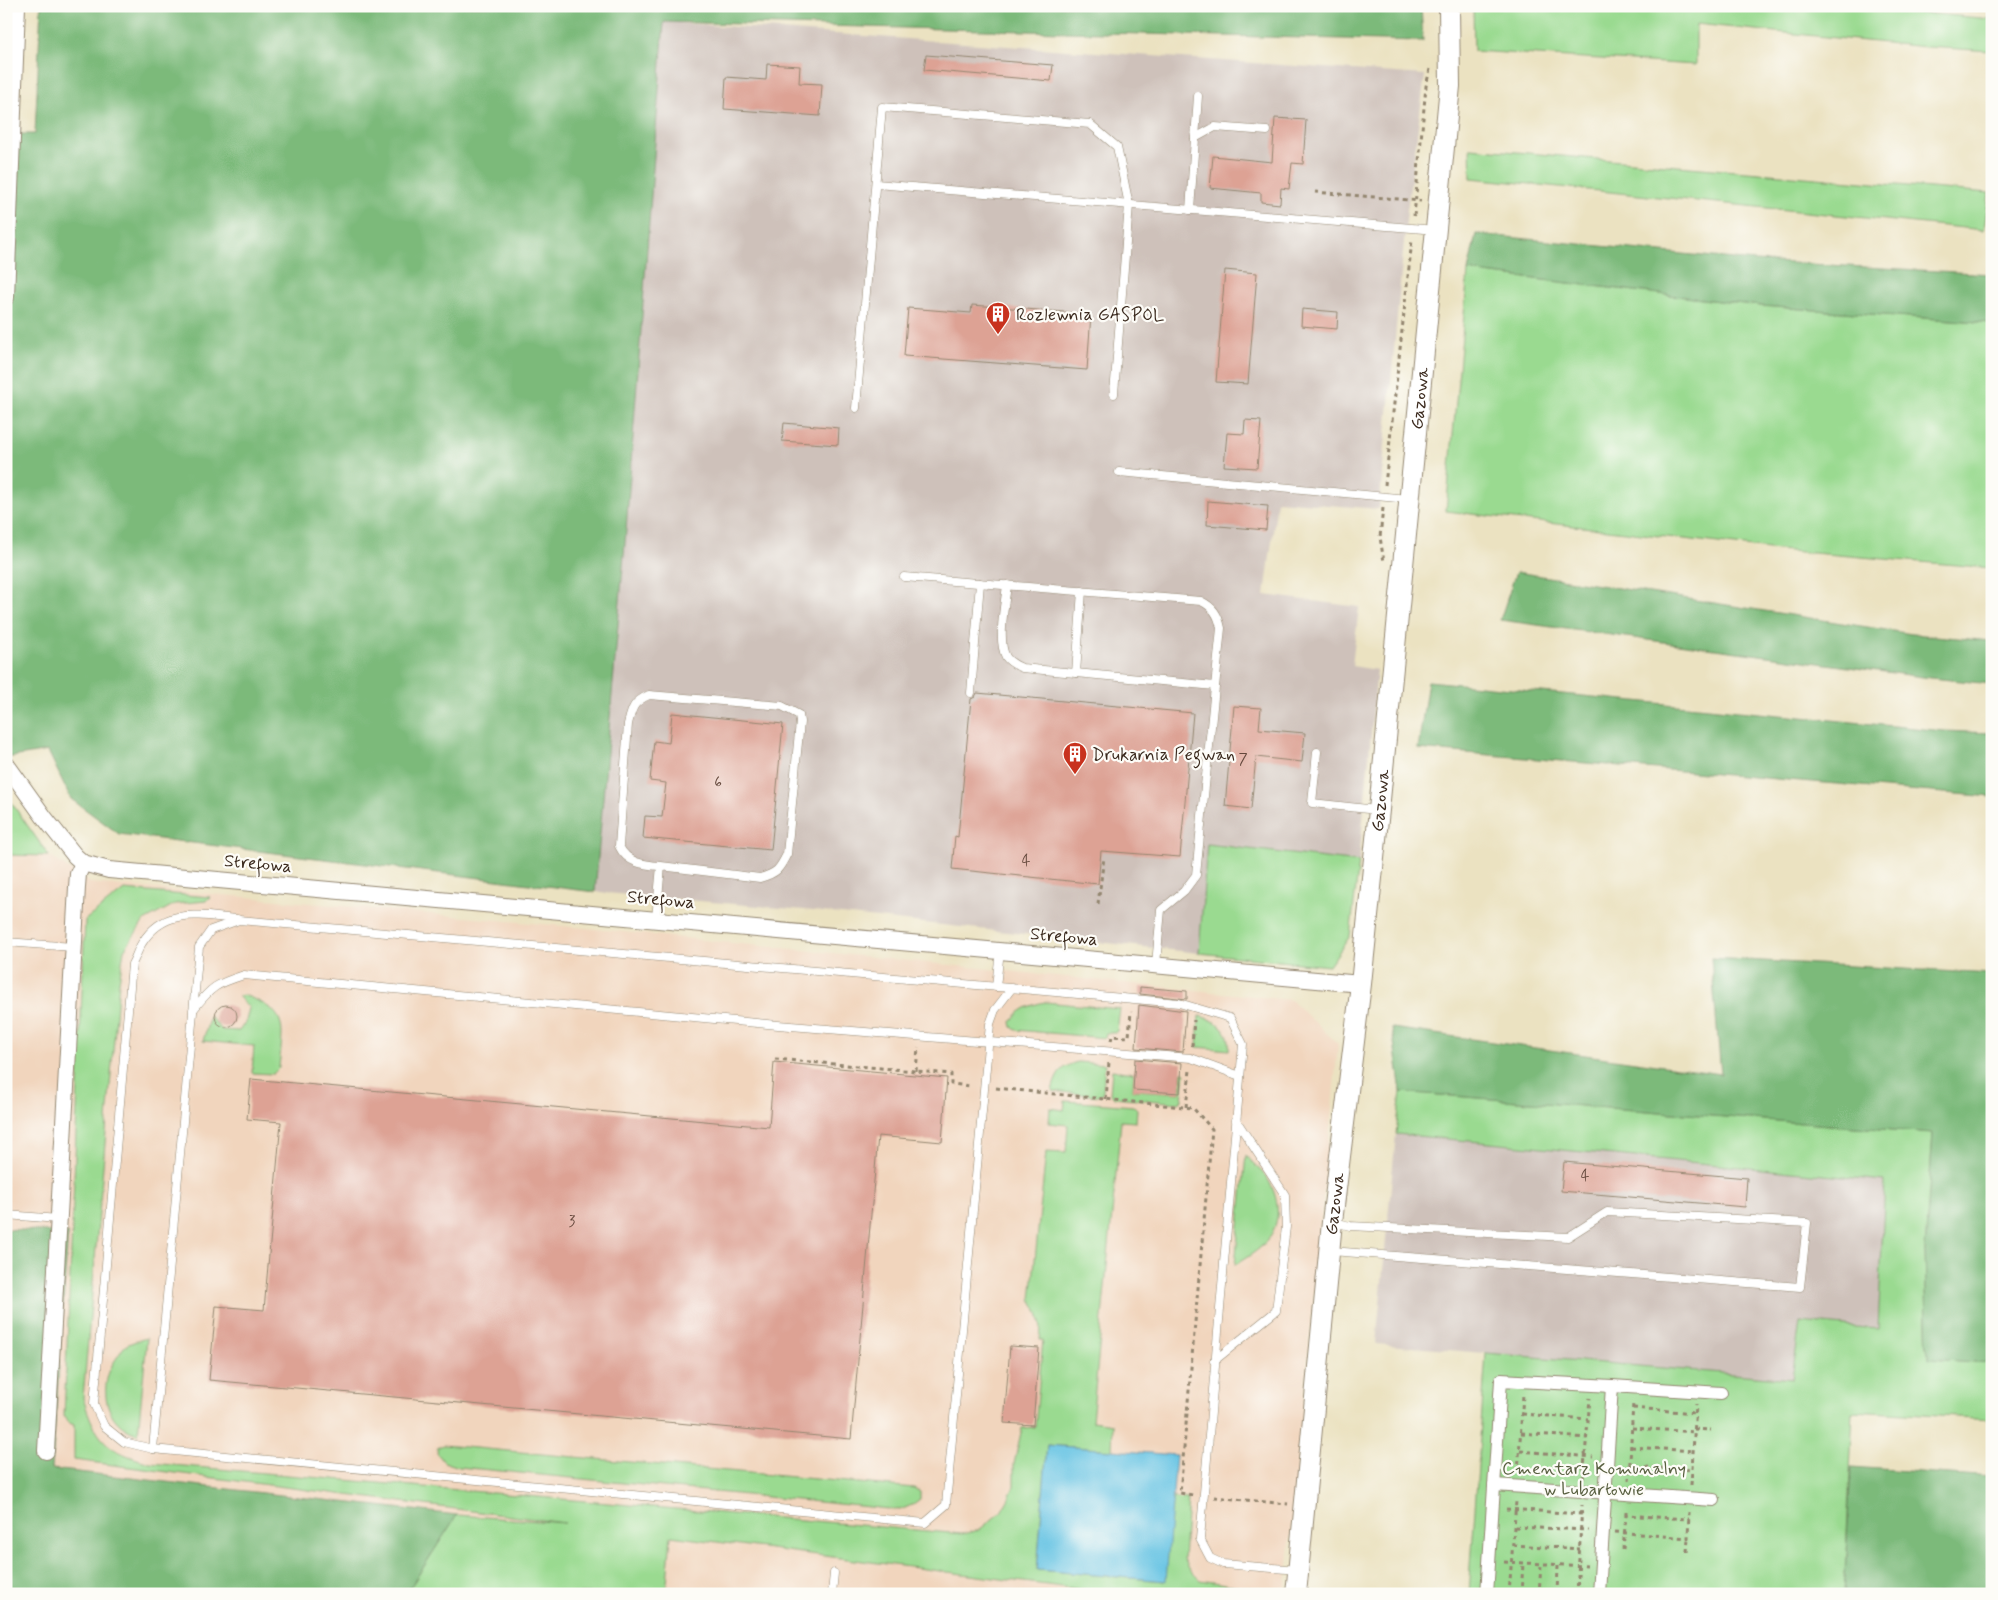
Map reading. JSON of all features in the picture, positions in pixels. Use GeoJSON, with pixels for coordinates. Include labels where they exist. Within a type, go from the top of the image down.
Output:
{"type":"FeatureCollection","features":[{"type":"Feature","properties":{"kind":"street"},"geometry":{"type":"LineString","coordinates":[[6,296],[10,88],[17,6]]}},
{"type":"Feature","properties":{"kind":"street","name":"Gazowa"},"geometry":{"type":"LineString","coordinates":[[1296,1594],[1332,1222],[1362,984],[1450,86],[1449,6]]}},
{"type":"Feature","properties":{"kind":"street"},"geometry":{"type":"LineString","coordinates":[[6,764],[44,817],[75,856],[83,863],[78,874],[73,947],[46,1451]]}},
{"type":"Feature","properties":{"kind":"street","name":"Strefowa"},"geometry":{"type":"LineString","coordinates":[[83,863],[108,870],[1362,984]]}},
{"type":"Feature","properties":{"kind":"street"},"geometry":{"type":"LineString","coordinates":[[1486,1594],[1501,1380],[1721,1393]]}},
{"type":"Feature","properties":{"kind":"street"},"geometry":{"type":"LineString","coordinates":[[1599,1594],[1612,1386]]}},
{"type":"Feature","properties":{"kind":"street"},"geometry":{"type":"LineString","coordinates":[[1494,1486],[1627,1494],[1692,1491],[1714,1500]]}},
{"type":"Feature","properties":{"kind":"lane"},"geometry":{"type":"LineString","coordinates":[[1190,210],[1198,96]]}},
{"type":"Feature","properties":{"kind":"lane"},"geometry":{"type":"LineString","coordinates":[[856,408],[882,106],[1090,124],[1117,147],[1129,205],[1114,394]]}},
{"type":"Feature","properties":{"kind":"lane"},"geometry":{"type":"LineString","coordinates":[[1195,138],[1215,127],[1267,131]]}},
{"type":"Feature","properties":{"kind":"lane"},"geometry":{"type":"LineString","coordinates":[[876,184],[1436,230]]}},
{"type":"Feature","properties":{"kind":"lane"},"geometry":{"type":"LineString","coordinates":[[1119,472],[1410,499]]}},
{"type":"Feature","properties":{"kind":"lane"},"geometry":{"type":"LineString","coordinates":[[904,576],[1201,601],[1211,606],[1218,616],[1221,628],[1196,875],[1184,891],[1162,910],[1156,964]]}},
{"type":"Feature","properties":{"kind":"lane"},"geometry":{"type":"LineString","coordinates":[[971,693],[980,583]]}},
{"type":"Feature","properties":{"kind":"lane"},"geometry":{"type":"LineString","coordinates":[[1007,585],[1002,640],[1006,656],[1012,664],[1022,668],[1215,686]]}},
{"type":"Feature","properties":{"kind":"lane"},"geometry":{"type":"LineString","coordinates":[[1076,673],[1082,591]]}},
{"type":"Feature","properties":{"kind":"lane"},"geometry":{"type":"LineString","coordinates":[[649,695],[782,706],[799,715],[800,722],[787,854],[774,874],[760,878],[661,866],[642,864],[632,860],[623,854],[619,846],[628,724],[631,710],[638,700],[649,695]]}},
{"type":"Feature","properties":{"kind":"lane"},"geometry":{"type":"LineString","coordinates":[[1317,752],[1312,803],[1379,810]]}},
{"type":"Feature","properties":{"kind":"lane"},"geometry":{"type":"LineString","coordinates":[[656,919],[661,866]]}},
{"type":"Feature","properties":{"kind":"lane"},"geometry":{"type":"LineString","coordinates":[[1012,988],[995,1010],[990,1024],[946,1505],[925,1523],[153,1449],[124,1442],[104,1426],[94,1404],[132,964],[142,942],[158,924],[181,915],[1012,988],[1179,1003],[1230,1018],[1243,1044],[1202,1496],[1200,1539],[1210,1558],[1224,1564],[1298,1570]]}},
{"type":"Feature","properties":{"kind":"lane"},"geometry":{"type":"LineString","coordinates":[[153,1449],[199,947],[212,930],[238,920]]}},
{"type":"Feature","properties":{"kind":"lane"},"geometry":{"type":"LineString","coordinates":[[6,942],[73,947]]}},
{"type":"Feature","properties":{"kind":"lane"},"geometry":{"type":"LineString","coordinates":[[996,987],[1000,950]]}},
{"type":"Feature","properties":{"kind":"lane"},"geometry":{"type":"LineString","coordinates":[[194,1010],[206,994],[219,983],[244,976],[988,1043],[1191,1058],[1240,1076]]}},
{"type":"Feature","properties":{"kind":"lane"},"geometry":{"type":"LineString","coordinates":[[1214,1362],[1276,1311],[1286,1227],[1285,1195],[1236,1120]]}},
{"type":"Feature","properties":{"kind":"lane"},"geometry":{"type":"LineString","coordinates":[[1329,1252],[1347,1251],[1800,1287],[1807,1223],[1607,1212],[1568,1237],[1350,1226],[1332,1222]]}},
{"type":"Feature","properties":{"kind":"lane"},"geometry":{"type":"LineString","coordinates":[[6,1215],[59,1219]]}},
{"type":"Feature","properties":{"kind":"lane"},"geometry":{"type":"LineString","coordinates":[[832,1594],[834,1573]]}},
{"type":"Feature","properties":{"kind":"path"},"geometry":{"type":"LineString","coordinates":[[1315,192],[1420,201]]}},
{"type":"Feature","properties":{"kind":"path"},"geometry":{"type":"LineString","coordinates":[[1098,904],[1104,857]]}},
{"type":"Feature","properties":{"kind":"path"},"geometry":{"type":"LineString","coordinates":[[1186,1107],[1195,1008]]}},
{"type":"Feature","properties":{"kind":"path"},"geometry":{"type":"LineString","coordinates":[[775,1059],[952,1074],[951,1084],[1193,1108],[1212,1129],[1180,1493],[1304,1506]]}},
{"type":"Feature","properties":{"kind":"path"},"geometry":{"type":"LineString","coordinates":[[1634,1387],[1628,1484],[1637,1484]]}},
{"type":"Feature","properties":{"kind":"path"},"geometry":{"type":"LineString","coordinates":[[1687,1552],[1692,1491],[1696,1391]]}},
{"type":"Feature","properties":{"kind":"path"},"geometry":{"type":"LineString","coordinates":[[1633,1408],[1695,1413]]}},
{"type":"Feature","properties":{"kind":"path"},"geometry":{"type":"LineString","coordinates":[[1522,1414],[1588,1419]]}},
{"type":"Feature","properties":{"kind":"path"},"geometry":{"type":"LineString","coordinates":[[1632,1428],[1711,1430]]}},
{"type":"Feature","properties":{"kind":"path"},"geometry":{"type":"LineString","coordinates":[[1521,1433],[1587,1438]]}},
{"type":"Feature","properties":{"kind":"path"},"geometry":{"type":"LineString","coordinates":[[1630,1447],[1693,1451]]}},
{"type":"Feature","properties":{"kind":"path"},"geometry":{"type":"LineString","coordinates":[[1520,1451],[1606,1458]]}},
{"type":"Feature","properties":{"kind":"path"},"geometry":{"type":"LineString","coordinates":[[1629,1466],[1692,1470]]}},
{"type":"Feature","properties":{"kind":"path"},"geometry":{"type":"LineString","coordinates":[[1682,1487],[1692,1491]]}},
{"type":"Feature","properties":{"kind":"path"},"geometry":{"type":"LineString","coordinates":[[1623,1549],[1627,1494]]}},
{"type":"Feature","properties":{"kind":"path"},"geometry":{"type":"LineString","coordinates":[[1492,1508],[1582,1514]]}},
{"type":"Feature","properties":{"kind":"path"},"geometry":{"type":"LineString","coordinates":[[1626,1515],[1689,1520]]}},
{"type":"Feature","properties":{"kind":"path"},"geometry":{"type":"LineString","coordinates":[[1515,1526],[1688,1538]]}},
{"type":"Feature","properties":{"kind":"path"},"geometry":{"type":"LineString","coordinates":[[1513,1544],[1580,1549]]}},
{"type":"Feature","properties":{"kind":"path"},"geometry":{"type":"LineString","coordinates":[[1489,1561],[1600,1567]]}},
{"type":"Feature","properties":{"kind":"path"},"geometry":{"type":"LineString","coordinates":[[1508,1594],[1511,1563]]}},
{"type":"Feature","properties":{"kind":"path"},"geometry":{"type":"LineString","coordinates":[[1521,1594],[1523,1564]]}},
{"type":"Feature","properties":{"kind":"path"},"geometry":{"type":"LineString","coordinates":[[1539,1594],[1541,1565]]}},
{"type":"Feature","properties":{"kind":"path"},"geometry":{"type":"LineString","coordinates":[[1557,1594],[1558,1566]]}},
{"type":"Feature","properties":{"kind":"path"},"geometry":{"type":"LineString","coordinates":[[1577,1594],[1579,1566]]}},
{"type":"Feature","properties":{"kind":"shaded area"},"geometry":{"type":"Polygon","coordinates":[[[664,22],[1425,75],[1407,210],[1379,509],[1277,501],[1265,595],[1359,607],[1352,666],[1377,670],[1359,862],[1207,844],[1199,953],[804,910],[595,892],[625,543],[664,22]]]}},
{"type":"Feature","properties":{"kind":"shaded area"},"geometry":{"type":"Polygon","coordinates":[[[6,855],[49,856],[90,883],[585,928],[1291,1000],[1338,1044],[1285,1594],[666,1594],[671,1531],[457,1515],[52,1469],[68,1233],[6,1229],[6,855]]]}},
{"type":"Feature","properties":{"kind":"shaded area"},"geometry":{"type":"Polygon","coordinates":[[[1396,1134],[1885,1180],[1878,1329],[1800,1322],[1793,1379],[1376,1344],[1396,1134]]]}},
{"type":"Feature","properties":{"kind":"green space"},"geometry":{"type":"Polygon","coordinates":[[[41,6],[1421,6],[1423,41],[664,22],[625,543],[595,892],[119,834],[71,799],[48,751],[6,758],[6,134],[35,134],[41,6]]]}},
{"type":"Feature","properties":{"kind":"green space"},"geometry":{"type":"Polygon","coordinates":[[[1473,6],[1842,6],[1992,19],[1992,51],[1926,47],[1696,24],[1696,65],[1474,51],[1473,6]]]}},
{"type":"Feature","properties":{"kind":"green space"},"geometry":{"type":"Polygon","coordinates":[[[1470,148],[1989,193],[1984,230],[1471,178],[1470,148]]]}},
{"type":"Feature","properties":{"kind":"green space"},"geometry":{"type":"Polygon","coordinates":[[[1476,234],[1755,261],[1992,274],[1992,323],[1761,306],[1468,271],[1476,234]]]}},
{"type":"Feature","properties":{"kind":"green space"},"geometry":{"type":"Polygon","coordinates":[[[1468,271],[1761,306],[1992,323],[1992,568],[1778,550],[1446,511],[1468,271]]]}},
{"type":"Feature","properties":{"kind":"green space"},"geometry":{"type":"Polygon","coordinates":[[[1516,572],[1912,634],[1992,641],[1992,684],[1930,678],[1500,620],[1516,572]]]}},
{"type":"Feature","properties":{"kind":"green space"},"geometry":{"type":"Polygon","coordinates":[[[1428,681],[1945,731],[1992,733],[1992,797],[1418,749],[1428,681]]]}},
{"type":"Feature","properties":{"kind":"green space"},"geometry":{"type":"Polygon","coordinates":[[[6,795],[49,856],[6,855],[6,795]]]}},
{"type":"Feature","properties":{"kind":"green space"},"geometry":{"type":"Polygon","coordinates":[[[1207,844],[1359,862],[1350,936],[1329,966],[1199,953],[1207,844]]]}},
{"type":"Feature","properties":{"kind":"green space"},"geometry":{"type":"Polygon","coordinates":[[[124,890],[210,897],[206,901],[175,904],[144,921],[124,950],[119,982],[83,1398],[93,1425],[105,1442],[113,1448],[123,1454],[150,1463],[962,1534],[979,1530],[1001,1512],[1008,1500],[1014,1486],[1014,1464],[1022,1428],[1035,1427],[1043,1340],[1040,1340],[1040,1323],[1031,1299],[1046,1152],[1066,1153],[1068,1125],[1049,1123],[1050,1108],[1064,1110],[1065,1101],[1134,1106],[1137,1109],[1136,1122],[1121,1121],[1092,1421],[1113,1424],[1112,1450],[1047,1445],[1037,1570],[1165,1581],[1172,1498],[1188,1499],[1184,1559],[1190,1570],[1200,1580],[1250,1588],[1260,1594],[1116,1594],[671,1536],[666,1594],[406,1594],[457,1515],[565,1523],[74,1460],[74,1425],[67,1422],[64,1416],[85,920],[124,890]]]}},
{"type":"Feature","properties":{"kind":"green space"},"geometry":{"type":"Polygon","coordinates":[[[1711,958],[1992,974],[1992,1363],[1928,1359],[1925,1250],[1933,1133],[1401,1092],[1392,1028],[1721,1074],[1711,958]]]}},
{"type":"Feature","properties":{"kind":"green space"},"geometry":{"type":"Polygon","coordinates":[[[244,995],[269,1008],[276,1014],[280,1022],[282,1041],[279,1068],[273,1074],[252,1073],[254,1046],[203,1041],[210,1016],[222,1030],[239,1031],[246,1021],[249,1008],[238,996],[244,995]]]}},
{"type":"Feature","properties":{"kind":"green space"},"geometry":{"type":"Polygon","coordinates":[[[1045,1002],[1120,1009],[1117,1031],[1115,1033],[1106,1033],[1105,1038],[1016,1030],[1012,1027],[1011,1022],[1021,1011],[1030,1006],[1045,1002]]]}},
{"type":"Feature","properties":{"kind":"green space"},"geometry":{"type":"Polygon","coordinates":[[[1199,1016],[1212,1020],[1222,1027],[1228,1037],[1229,1050],[1197,1047],[1199,1016]]]}},
{"type":"Feature","properties":{"kind":"green space"},"geometry":{"type":"Polygon","coordinates":[[[1078,1062],[1105,1064],[1103,1093],[1100,1096],[1052,1091],[1055,1080],[1060,1072],[1067,1066],[1078,1062]]]}},
{"type":"Feature","properties":{"kind":"green space"},"geometry":{"type":"Polygon","coordinates":[[[1112,1070],[1134,1073],[1133,1090],[1180,1093],[1182,1072],[1185,1072],[1182,1100],[1178,1103],[1114,1097],[1110,1094],[1112,1070]]]}},
{"type":"Feature","properties":{"kind":"green space","name":"Cmentarz Komunalny w Lubartowie"},"geometry":{"type":"Polygon","coordinates":[[[1401,1092],[1933,1133],[1925,1250],[1928,1359],[1992,1363],[1992,1419],[1853,1411],[1844,1594],[1469,1594],[1486,1353],[1792,1379],[1800,1322],[1878,1329],[1885,1181],[1396,1134],[1401,1092]]]}},
{"type":"Feature","properties":{"kind":"green space"},"geometry":{"type":"Polygon","coordinates":[[[1246,1155],[1265,1175],[1272,1186],[1277,1204],[1277,1213],[1274,1230],[1269,1238],[1257,1251],[1235,1265],[1246,1155]]]}},
{"type":"Feature","properties":{"kind":"green space"},"geometry":{"type":"Polygon","coordinates":[[[6,1229],[68,1233],[52,1469],[457,1515],[406,1594],[6,1594],[6,1229]]]}},
{"type":"Feature","properties":{"kind":"green space"},"geometry":{"type":"Polygon","coordinates":[[[147,1338],[138,1434],[118,1422],[111,1413],[107,1403],[107,1380],[110,1369],[125,1346],[147,1338]]]}},
{"type":"Feature","properties":{"kind":"green space"},"geometry":{"type":"Polygon","coordinates":[[[443,1445],[914,1488],[920,1492],[920,1499],[900,1510],[459,1467],[444,1462],[437,1453],[438,1447],[443,1445]]]}},
{"type":"Feature","properties":{"kind":"green space"},"geometry":{"type":"Polygon","coordinates":[[[1851,1467],[1992,1477],[1992,1594],[1844,1594],[1851,1467]]]}},
{"type":"Feature","properties":{"kind":"water"},"geometry":{"type":"Polygon","coordinates":[[[1047,1445],[1176,1455],[1166,1581],[1037,1570],[1047,1445]]]}},
{"type":"Feature","properties":{"kind":"building"},"geometry":{"type":"Polygon","coordinates":[[[926,55],[1053,65],[1051,81],[924,70],[926,55]]]}},
{"type":"Feature","properties":{"kind":"building"},"geometry":{"type":"Polygon","coordinates":[[[767,64],[800,66],[799,83],[822,84],[820,116],[724,109],[726,77],[766,80],[767,64]]]}},
{"type":"Feature","properties":{"kind":"building"},"geometry":{"type":"Polygon","coordinates":[[[1275,118],[1306,120],[1303,164],[1292,163],[1289,189],[1281,188],[1280,204],[1261,202],[1261,193],[1210,188],[1213,156],[1272,162],[1275,118]]]}},
{"type":"Feature","properties":{"kind":"building"},"geometry":{"type":"Polygon","coordinates":[[[1225,270],[1257,273],[1248,384],[1216,382],[1225,270]]]}},
{"type":"Feature","properties":{"kind":"building","name":"Rozlewnia GASPOL"},"geometry":{"type":"Polygon","coordinates":[[[972,305],[1091,314],[1087,370],[904,356],[908,308],[971,313],[972,305]]]}},
{"type":"Feature","properties":{"kind":"building"},"geometry":{"type":"Polygon","coordinates":[[[1302,309],[1338,312],[1337,329],[1301,326],[1302,309]]]}},
{"type":"Feature","properties":{"kind":"building"},"geometry":{"type":"Polygon","coordinates":[[[1245,420],[1261,421],[1257,468],[1224,466],[1227,433],[1244,434],[1245,420]]]}},
{"type":"Feature","properties":{"kind":"building"},"geometry":{"type":"Polygon","coordinates":[[[784,423],[839,428],[838,445],[782,441],[784,423]]]}},
{"type":"Feature","properties":{"kind":"building"},"geometry":{"type":"Polygon","coordinates":[[[1208,501],[1268,506],[1266,530],[1207,525],[1208,501]]]}},
{"type":"Feature","properties":{"kind":"building","name":"Drukarnia Pegwan"},"geometry":{"type":"Polygon","coordinates":[[[977,693],[1193,713],[1180,857],[1101,851],[1098,884],[952,869],[955,836],[958,837],[971,699],[977,693]]]}},
{"type":"Feature","properties":{"kind":"building"},"geometry":{"type":"Polygon","coordinates":[[[1234,706],[1261,708],[1259,729],[1305,733],[1302,762],[1256,757],[1251,809],[1225,806],[1234,706]]]}},
{"type":"Feature","properties":{"kind":"building"},"geometry":{"type":"Polygon","coordinates":[[[672,713],[783,724],[771,850],[643,838],[645,816],[662,817],[666,783],[650,781],[654,741],[669,743],[672,713]]]}},
{"type":"Feature","properties":{"kind":"building"},"geometry":{"type":"Polygon","coordinates":[[[1140,987],[1187,991],[1187,999],[1140,994],[1140,987]]]}},
{"type":"Feature","properties":{"kind":"building"},"geometry":{"type":"Polygon","coordinates":[[[226,1005],[236,1012],[237,1016],[230,1026],[226,1027],[216,1020],[215,1016],[222,1006],[226,1005]]]}},
{"type":"Feature","properties":{"kind":"building"},"geometry":{"type":"Polygon","coordinates":[[[1139,1005],[1186,1011],[1183,1052],[1136,1048],[1139,1005]]]}},
{"type":"Feature","properties":{"kind":"building"},"geometry":{"type":"Polygon","coordinates":[[[1135,1059],[1182,1063],[1180,1093],[1133,1090],[1135,1059]]]}},
{"type":"Feature","properties":{"kind":"building"},"geometry":{"type":"Polygon","coordinates":[[[774,1062],[947,1078],[942,1142],[878,1136],[851,1439],[209,1380],[216,1306],[264,1310],[281,1122],[247,1119],[251,1079],[769,1127],[774,1062]]]}},
{"type":"Feature","properties":{"kind":"building"},"geometry":{"type":"Polygon","coordinates":[[[1564,1162],[1747,1178],[1745,1207],[1561,1191],[1564,1162]]]}},
{"type":"Feature","properties":{"kind":"building"},"geometry":{"type":"Polygon","coordinates":[[[1010,1346],[1039,1348],[1033,1425],[1004,1423],[1010,1346]]]}},
{"type":"Feature","properties":{"kind":"place","name":"Rozlewnia GASPOL"},"geometry":{"type":"Point","coordinates":[998,335]}},
{"type":"Feature","properties":{"kind":"place","name":"Drukarnia Pegwan"},"geometry":{"type":"Point","coordinates":[1075,775]}}]}
